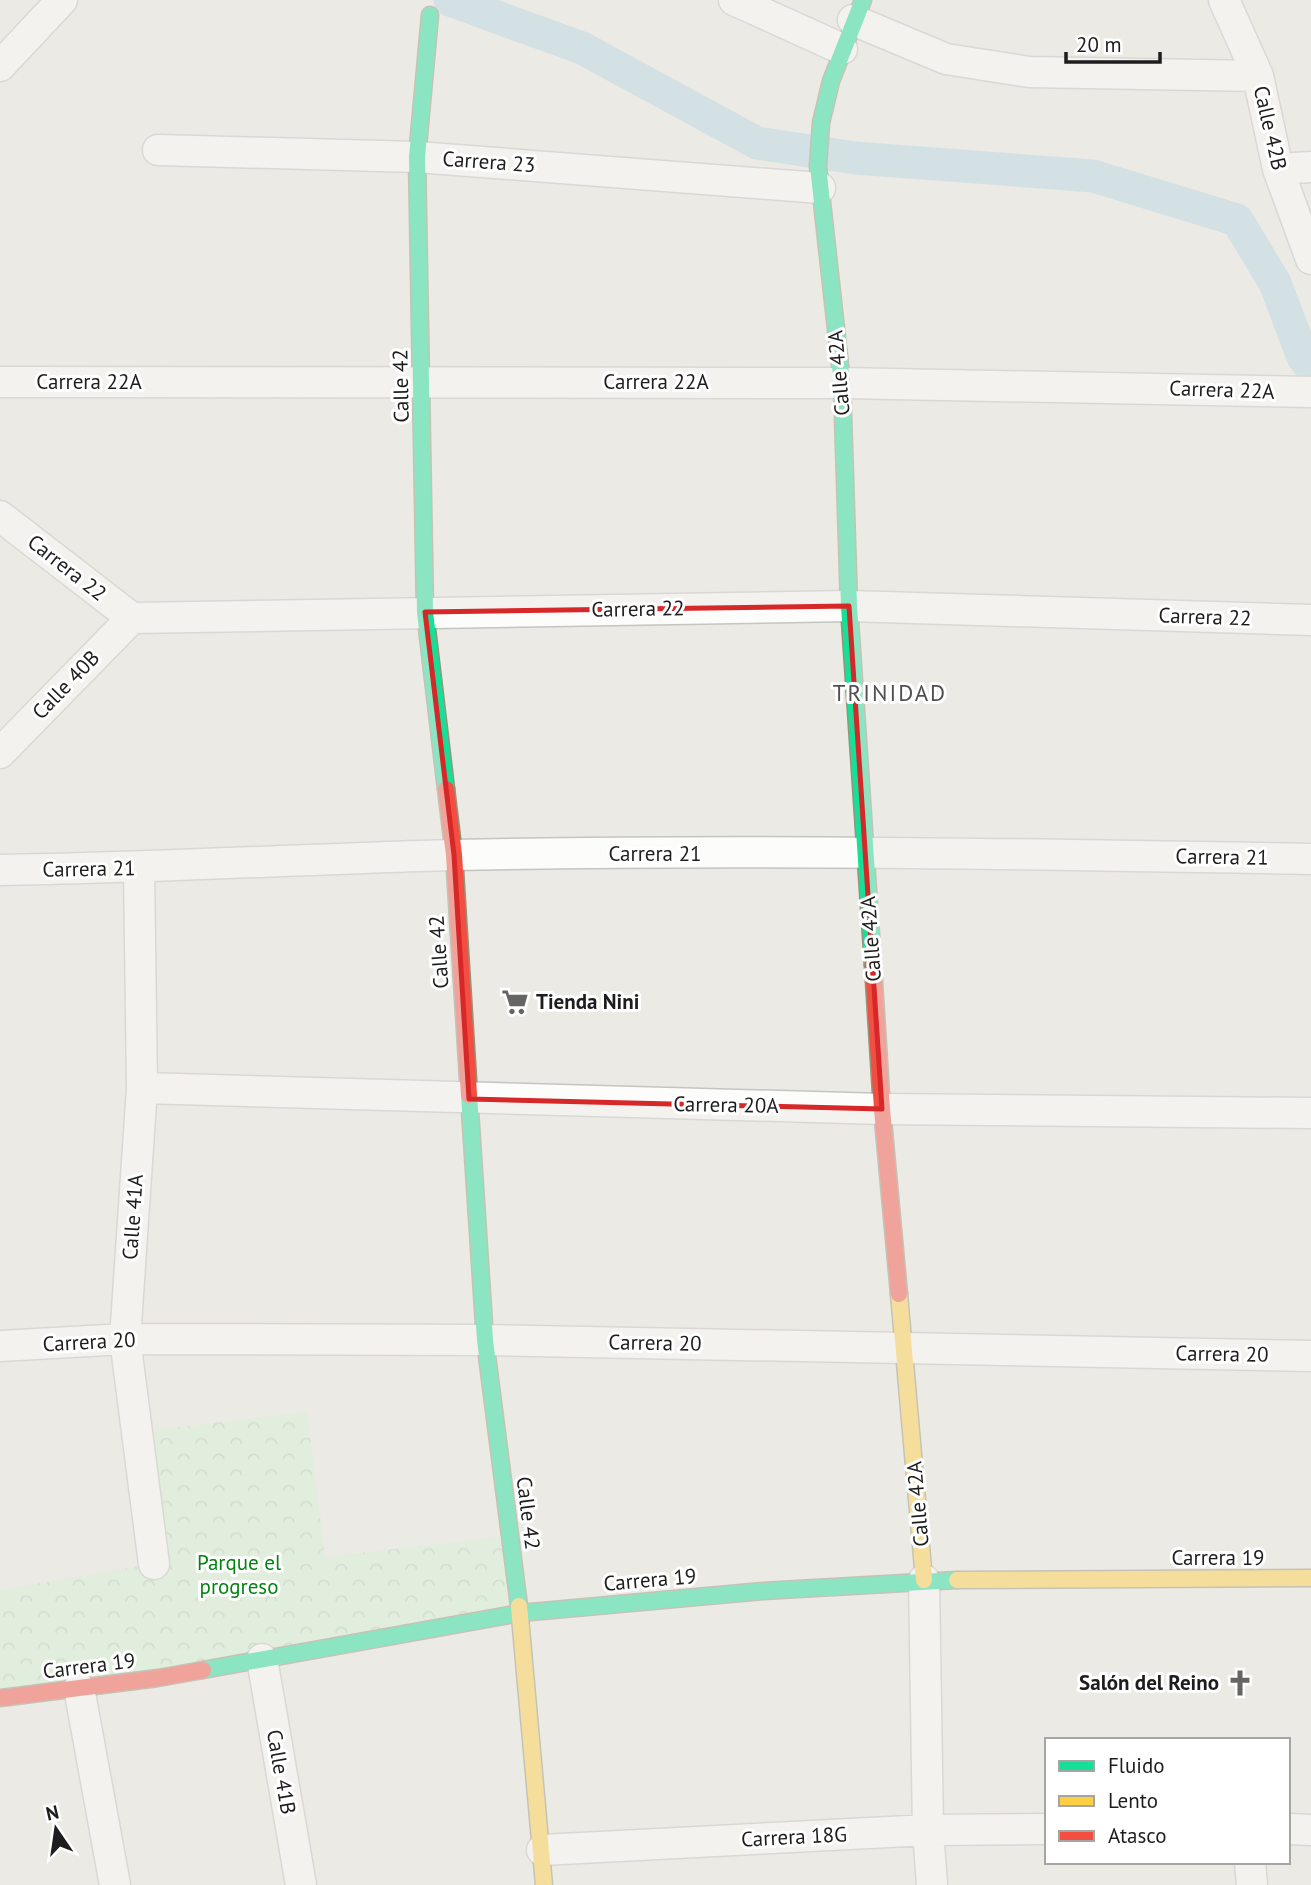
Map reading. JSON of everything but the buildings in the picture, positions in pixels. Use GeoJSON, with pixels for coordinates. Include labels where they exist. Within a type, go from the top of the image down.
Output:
{"type":"FeatureCollection","features":[{"type":"Feature","properties":{"kind":"street"},"geometry":{"type":"LineString","coordinates":[[0,66],[62,0]]}},
{"type":"Feature","properties":{"kind":"street"},"geometry":{"type":"LineString","coordinates":[[734,0],[842,49]]}},
{"type":"Feature","properties":{"kind":"street","name":"Calle 42B"},"geometry":{"type":"LineString","coordinates":[[1224,0],[1258,76],[1278,169],[1311,259]]}},
{"type":"Feature","properties":{"kind":"street"},"geometry":{"type":"LineString","coordinates":[[858,10],[946,59],[1029,72],[1258,76]]}},
{"type":"Feature","properties":{"kind":"street","name":"Calle 42A"},"geometry":{"type":"LineString","coordinates":[[858,10],[842,49],[822,112],[818,138],[819,177],[842,383],[849,607],[882,1109],[924,1580],[928,1830],[932,1885]]}},
{"type":"Feature","properties":{"kind":"street","name":"Calle 42"},"geometry":{"type":"LineString","coordinates":[[430,15],[417,157],[425,612],[454,855],[485,1340],[520,1614],[544,1885]]}},
{"type":"Feature","properties":{"kind":"street","name":"Carrera 23"},"geometry":{"type":"LineString","coordinates":[[158,150],[417,157],[819,177]]}},
{"type":"Feature","properties":{"kind":"street"},"geometry":{"type":"LineString","coordinates":[[1278,169],[1311,167]]}},
{"type":"Feature","properties":{"kind":"street","name":"Carrera 22A"},"geometry":{"type":"LineString","coordinates":[[0,382],[842,383],[1308,392]]}},
{"type":"Feature","properties":{"kind":"street","name":"Carrera 22"},"geometry":{"type":"LineString","coordinates":[[0,516],[132,618],[849,607],[1311,620]]}},
{"type":"Feature","properties":{"kind":"street","name":"Calle 40B"},"geometry":{"type":"LineString","coordinates":[[0,753],[132,618]]}},
{"type":"Feature","properties":{"kind":"street","name":"Carrera 21"},"geometry":{"type":"LineString","coordinates":[[0,870],[139,868],[454,855],[866,852],[1311,859]]}},
{"type":"Feature","properties":{"kind":"street","name":"Calle 41A"},"geometry":{"type":"LineString","coordinates":[[139,868],[142,1088],[125,1339],[153,1564]]}},
{"type":"Feature","properties":{"kind":"street","name":"Carrera 20A"},"geometry":{"type":"LineString","coordinates":[[142,1088],[882,1109],[1311,1113]]}},
{"type":"Feature","properties":{"kind":"street","name":"Carrera 20"},"geometry":{"type":"LineString","coordinates":[[0,1346],[125,1339],[485,1340],[1311,1356]]}},
{"type":"Feature","properties":{"kind":"street","name":"Carrera 19"},"geometry":{"type":"LineString","coordinates":[[0,1698],[158,1678],[520,1614],[763,1591],[924,1580],[1311,1578]]}},
{"type":"Feature","properties":{"kind":"street","name":"Calle 41B"},"geometry":{"type":"LineString","coordinates":[[261,1659],[301,1885]]}},
{"type":"Feature","properties":{"kind":"street"},"geometry":{"type":"LineString","coordinates":[[79,1688],[115,1885]]}},
{"type":"Feature","properties":{"kind":"street","name":"Carrera 18G"},"geometry":{"type":"LineString","coordinates":[[542,1850],[928,1830],[1045,1829]]}},
{"type":"Feature","properties":{"kind":"street"},"geometry":{"type":"LineString","coordinates":[[1290,1829],[1311,1830]]}},
{"type":"Feature","properties":{"kind":"street"},"geometry":{"type":"LineString","coordinates":[[1250,1864],[1252,1885]]}},
{"type":"Feature","properties":{"kind":"highlighted area"},"geometry":{"type":"Polygon","coordinates":[[[849,606],[882,1109],[469,1099],[454,855],[425,612],[849,606]]]}},
{"type":"Feature","properties":{"kind":"green space","name":"Parque el progreso"},"geometry":{"type":"Polygon","coordinates":[[[307,1412],[325,1557],[510,1536],[520,1613],[0,1698],[0,1590],[153,1564],[136,1432],[307,1412]]]}},
{"type":"Feature","properties":{"kind":"waterway"},"geometry":{"type":"LineString","coordinates":[[450,0],[582,48],[757,143],[855,158],[1093,176],[1237,220],[1275,283],[1303,357],[1311,367]]}},
{"type":"Feature","properties":{"kind":"traffic: fast"},"geometry":{"type":"LineString","coordinates":[[863,0],[831,81],[821,123],[818,166],[842,383],[849,606],[873,965]]}},
{"type":"Feature","properties":{"kind":"traffic: fast"},"geometry":{"type":"LineString","coordinates":[[430,15],[417,157],[425,612],[446,789]]}},
{"type":"Feature","properties":{"kind":"traffic: fast"},"geometry":{"type":"LineString","coordinates":[[469,1095],[485,1340],[519,1606]]}},
{"type":"Feature","properties":{"kind":"traffic: fast"},"geometry":{"type":"LineString","coordinates":[[203,1670],[520,1613],[763,1591],[957,1580]]}},
{"type":"Feature","properties":{"kind":"traffic: slow"},"geometry":{"type":"LineString","coordinates":[[899,1294],[924,1580]]}},
{"type":"Feature","properties":{"kind":"traffic: slow"},"geometry":{"type":"LineString","coordinates":[[957,1580],[1311,1578]]}},
{"type":"Feature","properties":{"kind":"traffic: slow"},"geometry":{"type":"LineString","coordinates":[[519,1606],[544,1885]]}},
{"type":"Feature","properties":{"kind":"traffic: jam"},"geometry":{"type":"LineString","coordinates":[[446,789],[454,855],[469,1095]]}},
{"type":"Feature","properties":{"kind":"traffic: jam"},"geometry":{"type":"LineString","coordinates":[[873,965],[882,1109],[899,1294]]}},
{"type":"Feature","properties":{"kind":"traffic: jam"},"geometry":{"type":"LineString","coordinates":[[0,1698],[203,1670]]}},
{"type":"Feature","properties":{"kind":"place","name":"Tienda Nini"},"geometry":{"type":"Point","coordinates":[515,1002]}},
{"type":"Feature","properties":{"kind":"place","name":"Salón del Reino"},"geometry":{"type":"Point","coordinates":[1240,1683]}},
{"type":"Feature","properties":{"kind":"district","name":"TRINIDAD"},"geometry":{"type":"Point","coordinates":[890,693]}}]}
